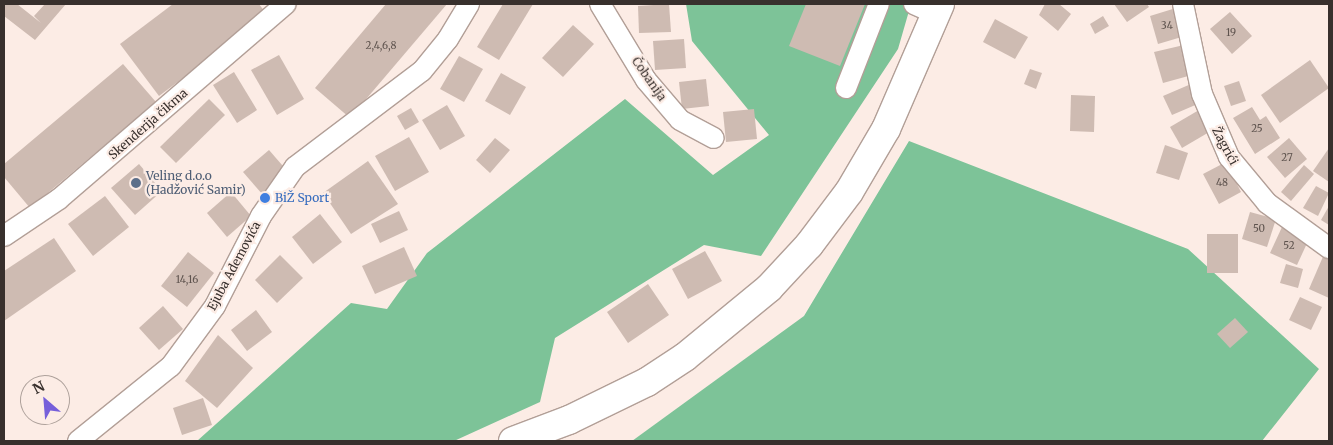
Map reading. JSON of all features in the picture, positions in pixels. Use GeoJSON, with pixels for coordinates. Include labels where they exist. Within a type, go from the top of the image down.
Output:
{"type":"FeatureCollection","features":[{"type":"Feature","properties":{"kind":"main road"},"geometry":{"type":"LineString","coordinates":[[513,441],[569,420],[647,382],[733,320],[809,246],[886,129],[930,7]]}},
{"type":"Feature","properties":{"kind":"street","name":"Skenderija čikma"},"geometry":{"type":"LineString","coordinates":[[4,236],[89,175],[286,4]]}},
{"type":"Feature","properties":{"kind":"street","name":"Ejuba Ademovića"},"geometry":{"type":"LineString","coordinates":[[78,441],[171,366],[215,306],[261,216],[295,167],[422,71],[448,39],[469,4]]}},
{"type":"Feature","properties":{"kind":"street","name":"Čobanija"},"geometry":{"type":"LineString","coordinates":[[600,4],[646,80],[680,120],[714,138]]}},
{"type":"Feature","properties":{"kind":"street"},"geometry":{"type":"LineString","coordinates":[[846,88],[879,4]]}},
{"type":"Feature","properties":{"kind":"street","name":"Žagrići"},"geometry":{"type":"LineString","coordinates":[[1183,4],[1202,94],[1229,158],[1267,203],[1329,248]]}},
{"type":"Feature","properties":{"kind":"green space"},"geometry":{"type":"Polygon","coordinates":[[[686,4],[911,4],[898,49],[761,256],[704,245],[555,338],[540,402],[454,441],[197,441],[351,303],[387,309],[427,253],[625,99],[713,175],[769,135],[692,41],[686,4]]]}},
{"type":"Feature","properties":{"kind":"green space"},"geometry":{"type":"Polygon","coordinates":[[[909,141],[1188,249],[1319,369],[1262,441],[632,441],[804,316],[909,141]]]}},
{"type":"Feature","properties":{"kind":"building"},"geometry":{"type":"Polygon","coordinates":[[[5,4],[17,4],[41,23],[34,16],[45,4],[66,4],[35,40],[4,16],[5,4]]]}},
{"type":"Feature","properties":{"kind":"building"},"geometry":{"type":"Polygon","coordinates":[[[173,4],[259,4],[267,15],[159,96],[120,44],[173,4]]]}},
{"type":"Feature","properties":{"kind":"building"},"geometry":{"type":"Polygon","coordinates":[[[386,4],[447,4],[350,118],[315,88],[386,4]]]}},
{"type":"Feature","properties":{"kind":"building"},"geometry":{"type":"Polygon","coordinates":[[[503,4],[533,4],[499,60],[477,47],[503,4]]]}},
{"type":"Feature","properties":{"kind":"building"},"geometry":{"type":"Polygon","coordinates":[[[669,4],[671,32],[639,33],[638,6],[669,4]]]}},
{"type":"Feature","properties":{"kind":"building"},"geometry":{"type":"Polygon","coordinates":[[[806,4],[865,4],[840,66],[789,46],[806,4]]]}},
{"type":"Feature","properties":{"kind":"building"},"geometry":{"type":"Polygon","coordinates":[[[1045,4],[1059,4],[1071,14],[1058,31],[1039,15],[1045,4]]]}},
{"type":"Feature","properties":{"kind":"building"},"geometry":{"type":"Polygon","coordinates":[[[1114,4],[1147,4],[1149,7],[1127,22],[1114,4]]]}},
{"type":"Feature","properties":{"kind":"building"},"geometry":{"type":"Polygon","coordinates":[[[1176,8],[1185,36],[1158,44],[1150,16],[1176,8]]]}},
{"type":"Feature","properties":{"kind":"building"},"geometry":{"type":"Polygon","coordinates":[[[1230,12],[1252,36],[1232,54],[1210,29],[1230,12]]]}},
{"type":"Feature","properties":{"kind":"building"},"geometry":{"type":"Polygon","coordinates":[[[1103,16],[1109,26],[1095,34],[1090,24],[1103,16]]]}},
{"type":"Feature","properties":{"kind":"building"},"geometry":{"type":"Polygon","coordinates":[[[995,19],[1028,37],[1015,59],[983,42],[995,19]]]}},
{"type":"Feature","properties":{"kind":"building"},"geometry":{"type":"Polygon","coordinates":[[[573,25],[594,44],[563,77],[542,58],[573,25]]]}},
{"type":"Feature","properties":{"kind":"building"},"geometry":{"type":"Polygon","coordinates":[[[684,39],[686,68],[655,70],[653,41],[684,39]]]}},
{"type":"Feature","properties":{"kind":"building"},"geometry":{"type":"Polygon","coordinates":[[[1184,45],[1192,75],[1163,83],[1154,52],[1184,45]]]}},
{"type":"Feature","properties":{"kind":"building"},"geometry":{"type":"Polygon","coordinates":[[[279,55],[304,99],[277,115],[251,70],[279,55]]]}},
{"type":"Feature","properties":{"kind":"building"},"geometry":{"type":"Polygon","coordinates":[[[459,56],[483,69],[464,102],[440,89],[459,56]]]}},
{"type":"Feature","properties":{"kind":"building"},"geometry":{"type":"Polygon","coordinates":[[[1310,60],[1329,88],[1280,123],[1261,95],[1310,60]]]}},
{"type":"Feature","properties":{"kind":"building"},"geometry":{"type":"Polygon","coordinates":[[[123,64],[156,102],[30,208],[4,177],[4,164],[123,64]]]}},
{"type":"Feature","properties":{"kind":"building"},"geometry":{"type":"Polygon","coordinates":[[[1030,69],[1042,73],[1036,89],[1024,84],[1030,69]]]}},
{"type":"Feature","properties":{"kind":"building"},"geometry":{"type":"Polygon","coordinates":[[[234,72],[257,110],[237,123],[213,85],[234,72]]]}},
{"type":"Feature","properties":{"kind":"building"},"geometry":{"type":"Polygon","coordinates":[[[501,73],[526,87],[510,115],[485,101],[501,73]]]}},
{"type":"Feature","properties":{"kind":"building"},"geometry":{"type":"Polygon","coordinates":[[[706,79],[709,106],[682,109],[679,82],[706,79]]]}},
{"type":"Feature","properties":{"kind":"building"},"geometry":{"type":"Polygon","coordinates":[[[1239,81],[1246,101],[1231,106],[1224,86],[1239,81]]]}},
{"type":"Feature","properties":{"kind":"building"},"geometry":{"type":"Polygon","coordinates":[[[1191,84],[1200,103],[1172,115],[1163,96],[1191,84]]]}},
{"type":"Feature","properties":{"kind":"building"},"geometry":{"type":"Polygon","coordinates":[[[1071,95],[1095,96],[1094,132],[1070,131],[1071,95]]]}},
{"type":"Feature","properties":{"kind":"building"},"geometry":{"type":"Polygon","coordinates":[[[209,99],[225,115],[176,163],[160,147],[209,99]]]}},
{"type":"Feature","properties":{"kind":"building"},"geometry":{"type":"Polygon","coordinates":[[[447,105],[465,136],[440,150],[422,120],[447,105]]]}},
{"type":"Feature","properties":{"kind":"building"},"geometry":{"type":"Polygon","coordinates":[[[1252,107],[1260,120],[1266,116],[1280,138],[1255,154],[1233,118],[1252,107]]]}},
{"type":"Feature","properties":{"kind":"building"},"geometry":{"type":"Polygon","coordinates":[[[411,108],[419,122],[405,130],[397,116],[411,108]]]}},
{"type":"Feature","properties":{"kind":"building"},"geometry":{"type":"Polygon","coordinates":[[[754,109],[757,139],[726,142],[723,112],[754,109]]]}},
{"type":"Feature","properties":{"kind":"building"},"geometry":{"type":"Polygon","coordinates":[[[1199,110],[1211,131],[1182,148],[1170,127],[1199,110]]]}},
{"type":"Feature","properties":{"kind":"building"},"geometry":{"type":"Polygon","coordinates":[[[409,137],[429,172],[395,191],[375,156],[409,137]]]}},
{"type":"Feature","properties":{"kind":"building"},"geometry":{"type":"Polygon","coordinates":[[[495,138],[510,150],[490,173],[476,160],[495,138]]]}},
{"type":"Feature","properties":{"kind":"building"},"geometry":{"type":"Polygon","coordinates":[[[1289,138],[1307,159],[1285,178],[1267,157],[1289,138]]]}},
{"type":"Feature","properties":{"kind":"building"},"geometry":{"type":"Polygon","coordinates":[[[1165,145],[1188,153],[1179,180],[1156,173],[1165,145]]]}},
{"type":"Feature","properties":{"kind":"building"},"geometry":{"type":"Polygon","coordinates":[[[1329,148],[1329,182],[1313,171],[1329,148]]]}},
{"type":"Feature","properties":{"kind":"building"},"geometry":{"type":"Polygon","coordinates":[[[269,150],[289,173],[263,195],[243,172],[269,150]]]}},
{"type":"Feature","properties":{"kind":"building"},"geometry":{"type":"Polygon","coordinates":[[[368,161],[398,204],[351,234],[323,193],[368,161]]]}},
{"type":"Feature","properties":{"kind":"building"},"geometry":{"type":"Polygon","coordinates":[[[1226,162],[1241,192],[1219,204],[1203,174],[1226,162]]]}},
{"type":"Feature","properties":{"kind":"building"},"geometry":{"type":"Polygon","coordinates":[[[139,164],[162,191],[135,215],[111,188],[139,164]]]}},
{"type":"Feature","properties":{"kind":"building"},"geometry":{"type":"Polygon","coordinates":[[[1304,165],[1314,174],[1291,201],[1281,192],[1304,165]]]}},
{"type":"Feature","properties":{"kind":"building"},"geometry":{"type":"Polygon","coordinates":[[[1316,186],[1329,193],[1318,216],[1303,208],[1316,186]]]}},
{"type":"Feature","properties":{"kind":"building"},"geometry":{"type":"Polygon","coordinates":[[[231,192],[251,216],[227,237],[207,213],[231,192]]]}},
{"type":"Feature","properties":{"kind":"building"},"geometry":{"type":"Polygon","coordinates":[[[105,196],[129,227],[93,256],[68,224],[105,196]]]}},
{"type":"Feature","properties":{"kind":"building"},"geometry":{"type":"Polygon","coordinates":[[[1329,206],[1329,225],[1321,220],[1329,206]]]}},
{"type":"Feature","properties":{"kind":"building"},"geometry":{"type":"Polygon","coordinates":[[[399,211],[408,230],[380,243],[371,224],[399,211]]]}},
{"type":"Feature","properties":{"kind":"building"},"geometry":{"type":"Polygon","coordinates":[[[1250,212],[1276,219],[1267,247],[1242,239],[1250,212]]]}},
{"type":"Feature","properties":{"kind":"building"},"geometry":{"type":"Polygon","coordinates":[[[320,214],[342,242],[313,264],[292,237],[320,214]]]}},
{"type":"Feature","properties":{"kind":"building"},"geometry":{"type":"Polygon","coordinates":[[[1282,227],[1309,239],[1297,265],[1270,253],[1282,227]]]}},
{"type":"Feature","properties":{"kind":"building"},"geometry":{"type":"Polygon","coordinates":[[[1207,234],[1238,234],[1238,273],[1207,273],[1207,234]]]}},
{"type":"Feature","properties":{"kind":"building"},"geometry":{"type":"Polygon","coordinates":[[[54,238],[76,271],[4,321],[4,271],[54,238]]]}},
{"type":"Feature","properties":{"kind":"building"},"geometry":{"type":"Polygon","coordinates":[[[404,247],[417,276],[375,294],[362,266],[404,247]]]}},
{"type":"Feature","properties":{"kind":"building"},"geometry":{"type":"Polygon","coordinates":[[[705,251],[722,281],[688,299],[672,269],[705,251]]]}},
{"type":"Feature","properties":{"kind":"building"},"geometry":{"type":"Polygon","coordinates":[[[188,252],[214,273],[187,307],[161,286],[188,252]]]}},
{"type":"Feature","properties":{"kind":"building"},"geometry":{"type":"Polygon","coordinates":[[[1325,252],[1329,254],[1329,298],[1309,289],[1325,252]]]}},
{"type":"Feature","properties":{"kind":"building"},"geometry":{"type":"Polygon","coordinates":[[[280,255],[303,278],[277,303],[255,280],[280,255]]]}},
{"type":"Feature","properties":{"kind":"building"},"geometry":{"type":"Polygon","coordinates":[[[1286,264],[1303,269],[1298,288],[1280,283],[1286,264]]]}},
{"type":"Feature","properties":{"kind":"building"},"geometry":{"type":"Polygon","coordinates":[[[648,284],[669,315],[628,343],[607,312],[648,284]]]}},
{"type":"Feature","properties":{"kind":"building"},"geometry":{"type":"Polygon","coordinates":[[[1300,297],[1322,307],[1311,330],[1289,320],[1300,297]]]}},
{"type":"Feature","properties":{"kind":"building"},"geometry":{"type":"Polygon","coordinates":[[[163,306],[183,329],[159,350],[139,328],[163,306]]]}},
{"type":"Feature","properties":{"kind":"building"},"geometry":{"type":"Polygon","coordinates":[[[256,310],[272,332],[247,351],[231,330],[256,310]]]}},
{"type":"Feature","properties":{"kind":"building"},"geometry":{"type":"Polygon","coordinates":[[[1235,318],[1248,332],[1230,348],[1217,334],[1235,318]]]}},
{"type":"Feature","properties":{"kind":"building"},"geometry":{"type":"Polygon","coordinates":[[[218,335],[253,368],[217,408],[185,381],[218,335]]]}},
{"type":"Feature","properties":{"kind":"building"},"geometry":{"type":"Polygon","coordinates":[[[203,398],[212,425],[182,435],[173,408],[203,398]]]}},
{"type":"Feature","properties":{"kind":"place","name":"Veling d.o.o (Hadžović Samir)"},"geometry":{"type":"Point","coordinates":[136,183]}},
{"type":"Feature","properties":{"kind":"place","name":"BiŽ Sport"},"geometry":{"type":"Point","coordinates":[265,198]}}]}
